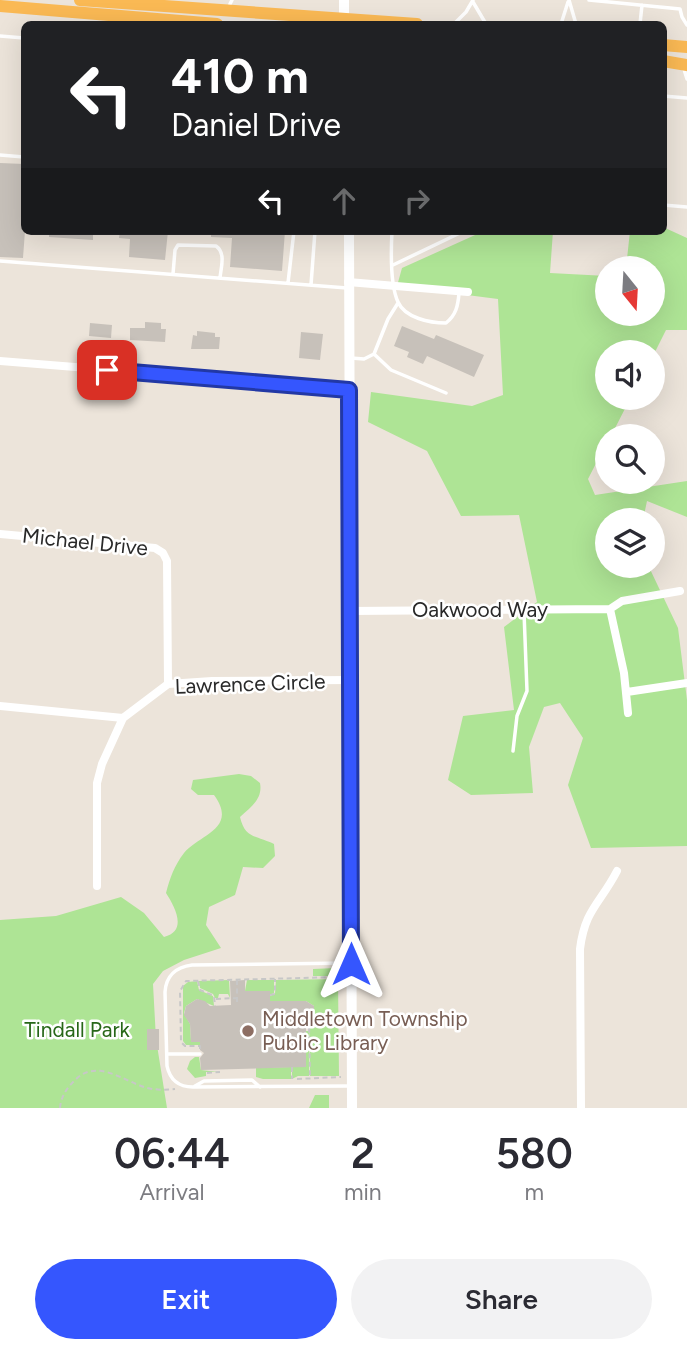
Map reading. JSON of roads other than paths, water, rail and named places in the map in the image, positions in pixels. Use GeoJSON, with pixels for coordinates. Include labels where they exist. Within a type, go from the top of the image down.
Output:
{"type":"FeatureCollection","features":[{"type":"Feature","properties":{"kind":"highway"},"geometry":{"type":"LineString","coordinates":[[80,0],[148,3],[344,21]]}},
{"type":"Feature","properties":{"kind":"highway"},"geometry":{"type":"LineString","coordinates":[[228,1],[245,12]]}},
{"type":"Feature","properties":{"kind":"highway"},"geometry":{"type":"LineString","coordinates":[[0,6],[137,21]]}},
{"type":"Feature","properties":{"kind":"highway"},"geometry":{"type":"LineString","coordinates":[[667,45],[687,47]]}},
{"type":"Feature","properties":{"kind":"main road"},"geometry":{"type":"LineString","coordinates":[[344,0],[344,21]]}},
{"type":"Feature","properties":{"kind":"main road"},"geometry":{"type":"LineString","coordinates":[[349,235],[352,1108]]}},
{"type":"Feature","properties":{"kind":"street"},"geometry":{"type":"LineString","coordinates":[[348,285],[464,291]]}},
{"type":"Feature","properties":{"kind":"street"},"geometry":{"type":"LineString","coordinates":[[0,361],[349,390]]}},
{"type":"Feature","properties":{"kind":"street","name":"Michael Drive"},"geometry":{"type":"LineString","coordinates":[[0,534],[155,548],[163,553],[167,561],[168,684]]}},
{"type":"Feature","properties":{"kind":"street","name":"Oakwood Way"},"geometry":{"type":"LineString","coordinates":[[350,611],[610,609],[622,601],[680,592]]}},
{"type":"Feature","properties":{"kind":"street"},"geometry":{"type":"LineString","coordinates":[[610,609],[627,692],[628,713]]}},
{"type":"Feature","properties":{"kind":"street","name":"Lawrence Circle"},"geometry":{"type":"LineString","coordinates":[[97,886],[97,783],[102,764],[123,718],[168,684],[349,680]]}},
{"type":"Feature","properties":{"kind":"street"},"geometry":{"type":"LineString","coordinates":[[627,692],[687,683]]}},
{"type":"Feature","properties":{"kind":"street"},"geometry":{"type":"LineString","coordinates":[[0,706],[123,718]]}},
{"type":"Feature","properties":{"kind":"street"},"geometry":{"type":"LineString","coordinates":[[581,1108],[582,931],[589,912],[605,894],[617,871]]}},
{"type":"Feature","properties":{"kind":"lane"},"geometry":{"type":"LineString","coordinates":[[562,21],[568,0]]}},
{"type":"Feature","properties":{"kind":"lane"},"geometry":{"type":"LineString","coordinates":[[568,0],[575,21]]}},
{"type":"Feature","properties":{"kind":"lane"},"geometry":{"type":"LineString","coordinates":[[589,0],[687,9]]}},
{"type":"Feature","properties":{"kind":"lane"},"geometry":{"type":"LineString","coordinates":[[456,21],[473,1],[484,21]]}},
{"type":"Feature","properties":{"kind":"lane"},"geometry":{"type":"LineString","coordinates":[[640,3],[640,21]]}},
{"type":"Feature","properties":{"kind":"lane"},"geometry":{"type":"LineString","coordinates":[[680,9],[681,17],[687,25]]}},
{"type":"Feature","properties":{"kind":"lane"},"geometry":{"type":"LineString","coordinates":[[0,36],[21,38]]}},
{"type":"Feature","properties":{"kind":"lane"},"geometry":{"type":"LineString","coordinates":[[684,64],[687,79]]}},
{"type":"Feature","properties":{"kind":"lane"},"geometry":{"type":"LineString","coordinates":[[667,96],[687,98]]}},
{"type":"Feature","properties":{"kind":"lane"},"geometry":{"type":"LineString","coordinates":[[0,155],[21,157]]}},
{"type":"Feature","properties":{"kind":"lane"},"geometry":{"type":"LineString","coordinates":[[667,205],[687,207]]}},
{"type":"Feature","properties":{"kind":"lane"},"geometry":{"type":"LineString","coordinates":[[288,283],[293,235]]}},
{"type":"Feature","properties":{"kind":"lane"},"geometry":{"type":"LineString","coordinates":[[311,285],[315,235]]}},
{"type":"Feature","properties":{"kind":"lane"},"geometry":{"type":"LineString","coordinates":[[392,235],[394,286],[398,303],[410,314],[427,321],[446,323],[452,318],[464,291]]}},
{"type":"Feature","properties":{"kind":"lane"},"geometry":{"type":"LineString","coordinates":[[393,265],[456,235]]}},
{"type":"Feature","properties":{"kind":"lane"},"geometry":{"type":"LineString","coordinates":[[173,274],[175,250],[178,245],[195,244],[220,248],[220,278]]}},
{"type":"Feature","properties":{"kind":"lane"},"geometry":{"type":"LineString","coordinates":[[0,261],[311,285],[348,285]]}},
{"type":"Feature","properties":{"kind":"lane"},"geometry":{"type":"LineString","coordinates":[[350,357],[364,359],[374,354],[398,303]]}},
{"type":"Feature","properties":{"kind":"lane"},"geometry":{"type":"LineString","coordinates":[[374,354],[391,370],[446,393]]}},
{"type":"Feature","properties":{"kind":"lane"},"geometry":{"type":"LineString","coordinates":[[513,751],[517,716],[527,691],[524,610]]}},
{"type":"Feature","properties":{"kind":"lane"},"geometry":{"type":"LineString","coordinates":[[351,964],[192,964],[173,973],[165,984],[167,1054],[171,1077],[180,1085],[352,1086]]}},
{"type":"Feature","properties":{"kind":"lane"},"geometry":{"type":"LineString","coordinates":[[167,1054],[200,1054]]}},
{"type":"Feature","properties":{"kind":"place","name":"Middletown Township Public Library"},"geometry":{"type":"Point","coordinates":[248,1031]}},
{"type":"Feature","properties":{"kind":"park label","name":"Tindall Park"},"geometry":{"type":"Point","coordinates":[77,1030]}}]}
